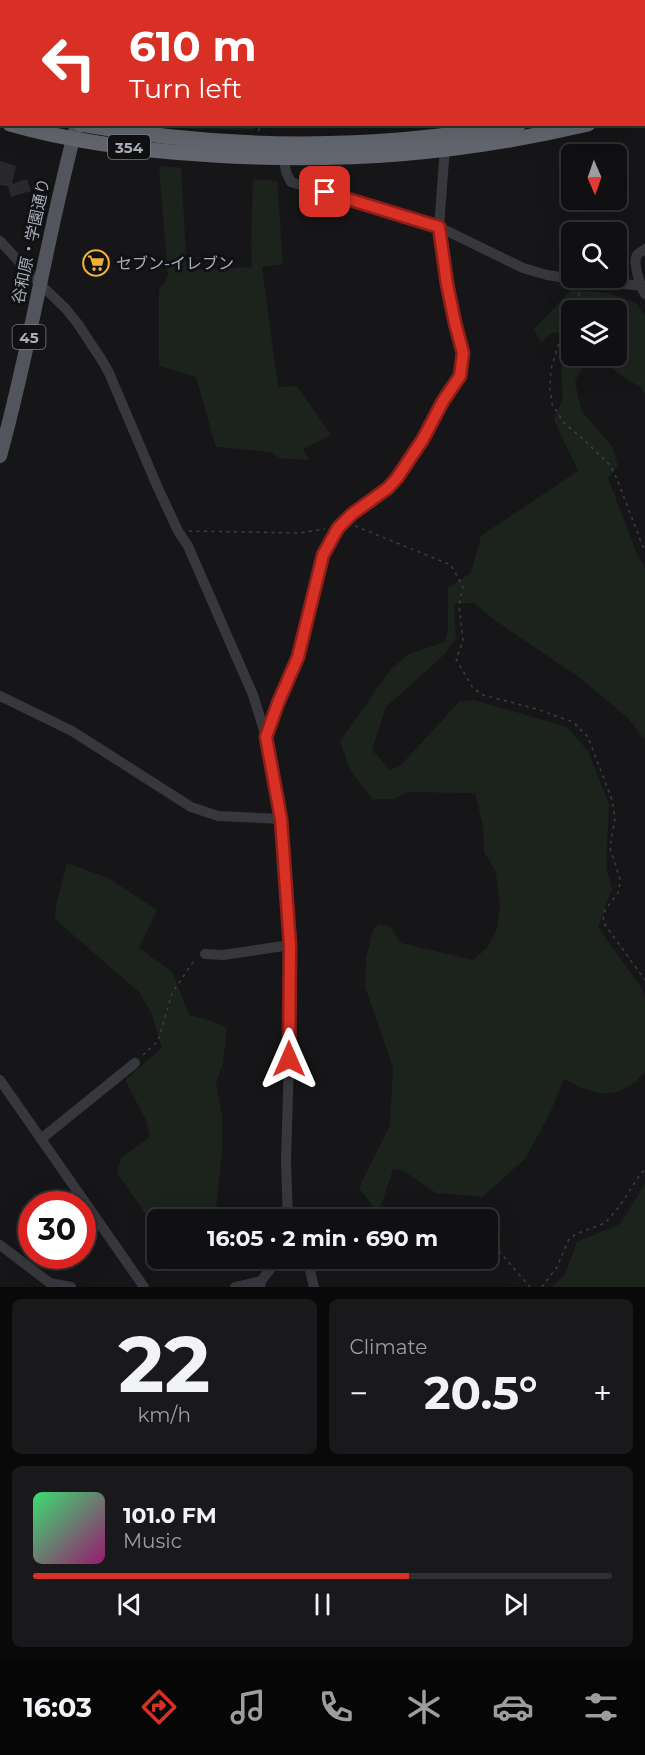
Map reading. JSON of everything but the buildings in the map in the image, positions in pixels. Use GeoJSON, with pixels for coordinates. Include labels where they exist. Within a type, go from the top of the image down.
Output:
{"type":"FeatureCollection","features":[{"type":"Feature","properties":{"kind":"highway","name":"354"},"geometry":{"type":"LineString","coordinates":[[37,126],[187,140],[327,145],[447,137],[548,134],[580,126]]}},
{"type":"Feature","properties":{"kind":"highway","name":"354"},"geometry":{"type":"LineString","coordinates":[[77,129],[186,154],[284,159],[366,158],[447,137],[508,126]]}},
{"type":"Feature","properties":{"kind":"main road","name":"谷和原・学園通り"},"geometry":{"type":"LineString","coordinates":[[0,456],[77,129]]}},
{"type":"Feature","properties":{"kind":"street"},"geometry":{"type":"LineString","coordinates":[[266,737],[298,657],[323,555],[341,525],[388,488],[397,478],[460,376],[463,353],[450,300],[439,227],[447,137]]}},
{"type":"Feature","properties":{"kind":"street"},"geometry":{"type":"LineString","coordinates":[[284,159],[286,172],[291,182],[439,227],[523,268],[561,277]]}},
{"type":"Feature","properties":{"kind":"street"},"geometry":{"type":"LineString","coordinates":[[0,241],[66,309],[109,373],[253,695],[266,737],[281,819],[290,945],[286,1161],[288,1209]]}},
{"type":"Feature","properties":{"kind":"street"},"geometry":{"type":"LineString","coordinates":[[627,286],[643,288],[636,260],[645,249]]}},
{"type":"Feature","properties":{"kind":"street"},"geometry":{"type":"LineString","coordinates":[[0,696],[72,731],[191,807],[218,816],[281,819]]}},
{"type":"Feature","properties":{"kind":"street"},"geometry":{"type":"LineString","coordinates":[[206,954],[223,955],[290,945]]}},
{"type":"Feature","properties":{"kind":"street"},"geometry":{"type":"LineString","coordinates":[[41,1139],[135,1063]]}},
{"type":"Feature","properties":{"kind":"street"},"geometry":{"type":"LineString","coordinates":[[0,1080],[144,1287]]}},
{"type":"Feature","properties":{"kind":"street"},"geometry":{"type":"LineString","coordinates":[[0,1245],[49,1285],[71,1287]]}},
{"type":"Feature","properties":{"kind":"street"},"geometry":{"type":"LineString","coordinates":[[235,1287],[261,1284],[271,1269]]}},
{"type":"Feature","properties":{"kind":"street"},"geometry":{"type":"LineString","coordinates":[[310,1269],[315,1287]]}},
{"type":"Feature","properties":{"kind":"path"},"geometry":{"type":"LineString","coordinates":[[561,340],[551,369],[552,404],[564,423],[610,465],[645,552]]}},
{"type":"Feature","properties":{"kind":"path"},"geometry":{"type":"LineString","coordinates":[[178,531],[300,533],[341,525],[452,565],[463,587],[459,605],[463,641],[456,659],[473,688],[483,695],[537,709],[573,722],[588,737],[612,800],[615,818],[610,848],[620,879],[619,891],[604,912],[603,922],[645,980]]}},
{"type":"Feature","properties":{"kind":"path"},"geometry":{"type":"LineString","coordinates":[[135,1063],[158,1041],[172,993],[198,954],[206,954]]}},
{"type":"Feature","properties":{"kind":"path"},"geometry":{"type":"LineString","coordinates":[[542,1287],[556,1267],[569,1239],[605,1223],[645,1170]]}},
{"type":"Feature","properties":{"kind":"path"},"geometry":{"type":"LineString","coordinates":[[498,1250],[530,1287]]}},
{"type":"Feature","properties":{"kind":"shaded area"},"geometry":{"type":"Polygon","coordinates":[[[170,126],[256,126],[253,130],[170,126]]]}},
{"type":"Feature","properties":{"kind":"shaded area"},"geometry":{"type":"Polygon","coordinates":[[[159,166],[181,168],[187,270],[252,267],[253,179],[277,181],[283,264],[262,267],[278,387],[297,386],[331,435],[303,449],[309,460],[279,458],[272,452],[216,447],[196,377],[159,366],[159,289],[168,275],[159,166]]]}},
{"type":"Feature","properties":{"kind":"shaded area"},"geometry":{"type":"Polygon","coordinates":[[[571,290],[609,293],[636,303],[645,316],[645,394],[641,388],[609,366],[627,366],[627,300],[562,300],[571,290]]]}},
{"type":"Feature","properties":{"kind":"shaded area"},"geometry":{"type":"Polygon","coordinates":[[[561,301],[561,332],[552,333],[541,343],[534,329],[561,301]]]}},
{"type":"Feature","properties":{"kind":"shaded area"},"geometry":{"type":"Polygon","coordinates":[[[562,366],[584,366],[575,381],[581,410],[613,448],[618,466],[608,478],[637,554],[645,568],[645,740],[628,718],[580,678],[493,619],[474,603],[454,604],[456,637],[445,654],[386,707],[372,750],[390,770],[400,766],[460,701],[474,700],[567,727],[588,751],[609,805],[606,867],[612,889],[598,927],[642,989],[645,998],[645,1072],[626,1088],[606,1093],[586,1089],[564,1079],[550,1113],[525,1159],[482,1197],[436,1193],[402,1170],[393,1169],[381,1206],[375,1209],[359,1188],[390,1125],[393,1067],[365,987],[366,959],[373,930],[379,924],[389,926],[401,943],[473,960],[487,948],[497,929],[500,908],[496,872],[484,852],[483,825],[475,793],[407,792],[395,799],[373,799],[351,772],[340,741],[391,669],[409,654],[445,642],[448,630],[448,588],[471,573],[481,536],[578,471],[554,420],[563,397],[562,366]]]}},
{"type":"Feature","properties":{"kind":"shaded area"},"geometry":{"type":"Polygon","coordinates":[[[67,863],[108,878],[157,910],[139,948],[172,972],[189,1015],[227,1028],[223,1063],[216,1083],[222,1115],[222,1152],[216,1209],[147,1209],[147,1216],[117,1173],[121,1158],[150,1137],[146,1120],[125,1080],[162,1048],[152,1014],[139,992],[55,919],[56,905],[67,863]]]}},
{"type":"Feature","properties":{"kind":"shaded area"},"geometry":{"type":"Polygon","coordinates":[[[645,1184],[645,1287],[552,1287],[565,1275],[577,1242],[620,1224],[645,1184]]]}},
{"type":"Feature","properties":{"kind":"place","name":"セブン-イレブン"},"geometry":{"type":"Point","coordinates":[96,263]}},
{"type":"Feature","properties":{"kind":"route"},"geometry":{"type":"LineString","coordinates":[[289,1059],[290,945],[281,819],[266,737],[298,657],[323,555],[338,528],[352,514],[388,488],[397,478],[423,439],[443,401],[456,384],[460,376],[463,353],[447,284],[439,227],[325,192]]}}]}
